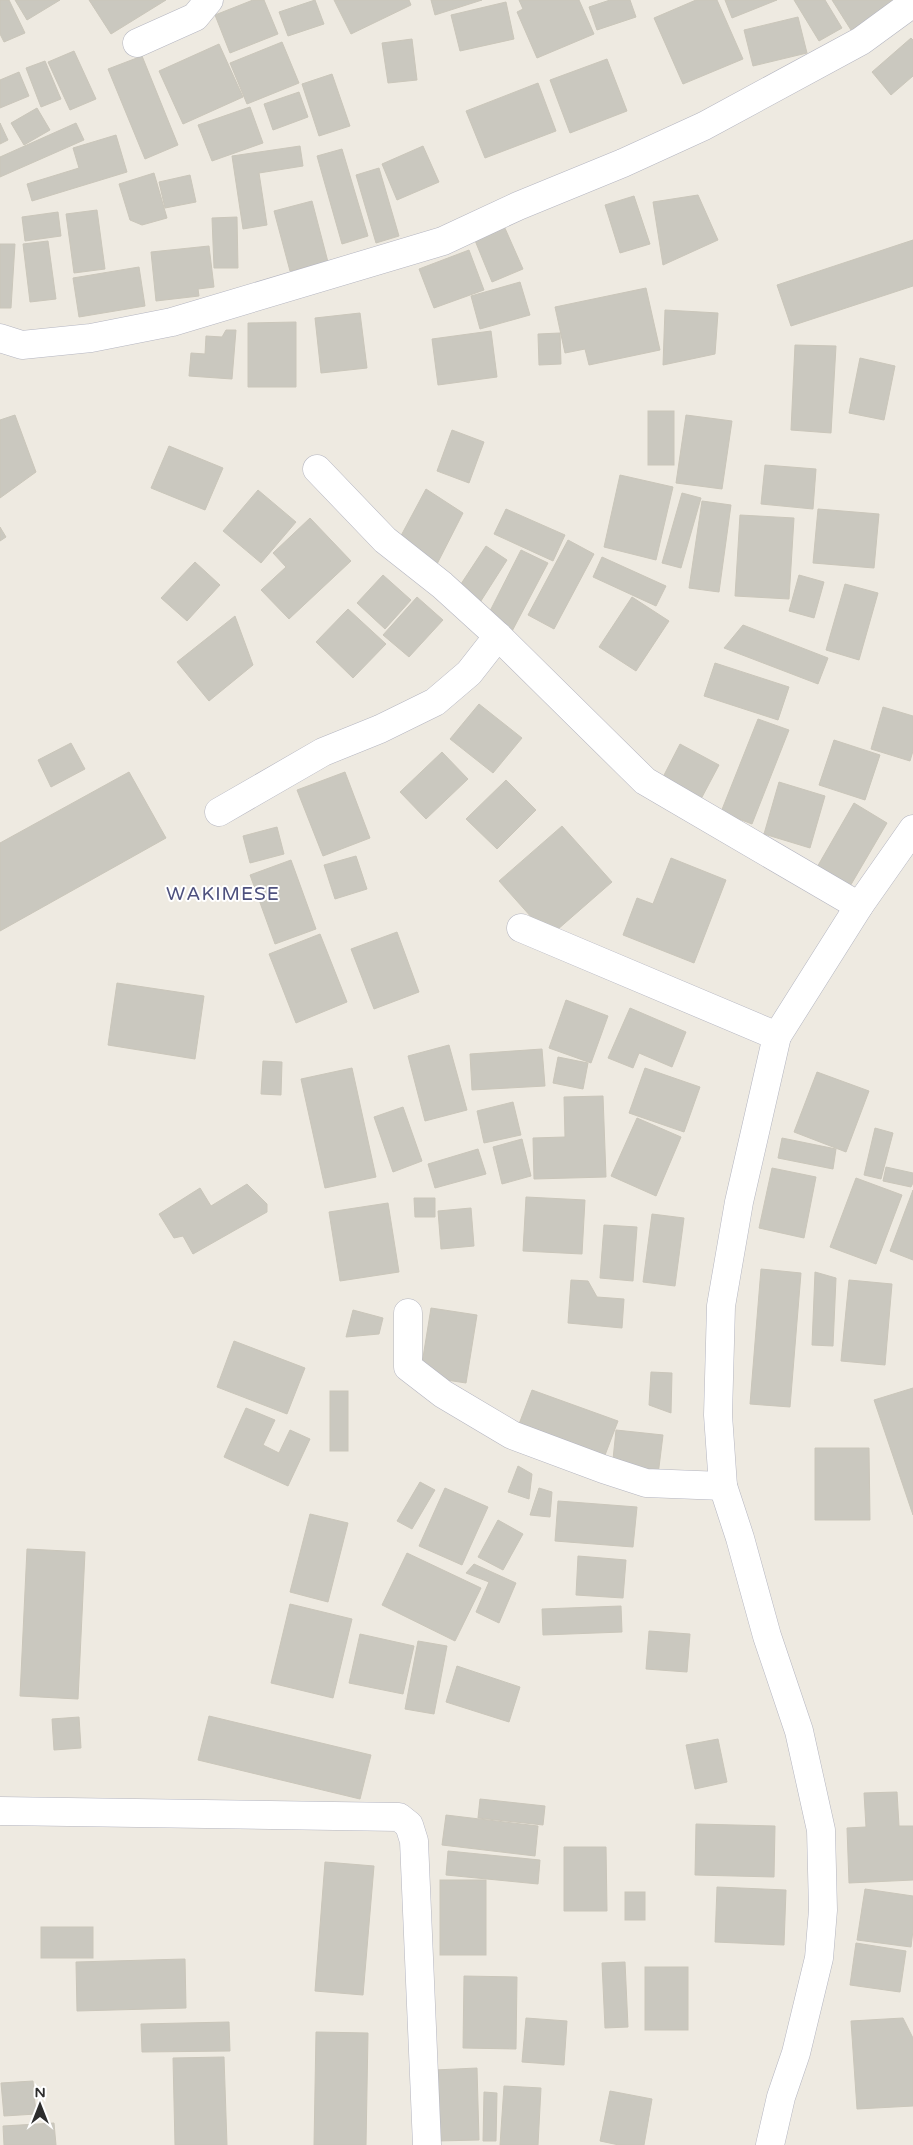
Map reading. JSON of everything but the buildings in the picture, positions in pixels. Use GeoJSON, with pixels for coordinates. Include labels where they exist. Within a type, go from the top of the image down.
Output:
{"type":"FeatureCollection","features":[{"type":"Feature","properties":{"kind":"street"},"geometry":{"type":"LineString","coordinates":[[137,43],[195,17],[209,0]]}},
{"type":"Feature","properties":{"kind":"street"},"geometry":{"type":"LineString","coordinates":[[0,338],[22,344],[32,344],[91,338],[172,322],[443,241],[518,206],[624,163],[704,126],[861,41],[913,3]]}},
{"type":"Feature","properties":{"kind":"street"},"geometry":{"type":"LineString","coordinates":[[317,469],[385,540],[442,585],[498,636],[645,781],[859,906]]}},
{"type":"Feature","properties":{"kind":"street"},"geometry":{"type":"LineString","coordinates":[[219,812],[323,752],[380,730],[435,702],[469,673],[498,636]]}},
{"type":"Feature","properties":{"kind":"street"},"geometry":{"type":"LineString","coordinates":[[770,2145],[781,2097],[796,2053],[819,1958],[823,1910],[821,1830],[799,1731],[767,1636],[740,1538],[723,1486],[718,1415],[721,1306],[739,1202],[777,1036],[859,906],[913,829]]}},
{"type":"Feature","properties":{"kind":"street"},"geometry":{"type":"LineString","coordinates":[[521,928],[777,1036]]}},
{"type":"Feature","properties":{"kind":"street"},"geometry":{"type":"LineString","coordinates":[[408,1313],[408,1367],[443,1394],[512,1435],[646,1483],[723,1486]]}},
{"type":"Feature","properties":{"kind":"street"},"geometry":{"type":"LineString","coordinates":[[0,1811],[399,1816],[410,1825],[414,1840],[427,2145]]}},
{"type":"Feature","properties":{"kind":"district","name":"WAKIMESE"},"geometry":{"type":"Point","coordinates":[223,893]}}]}
